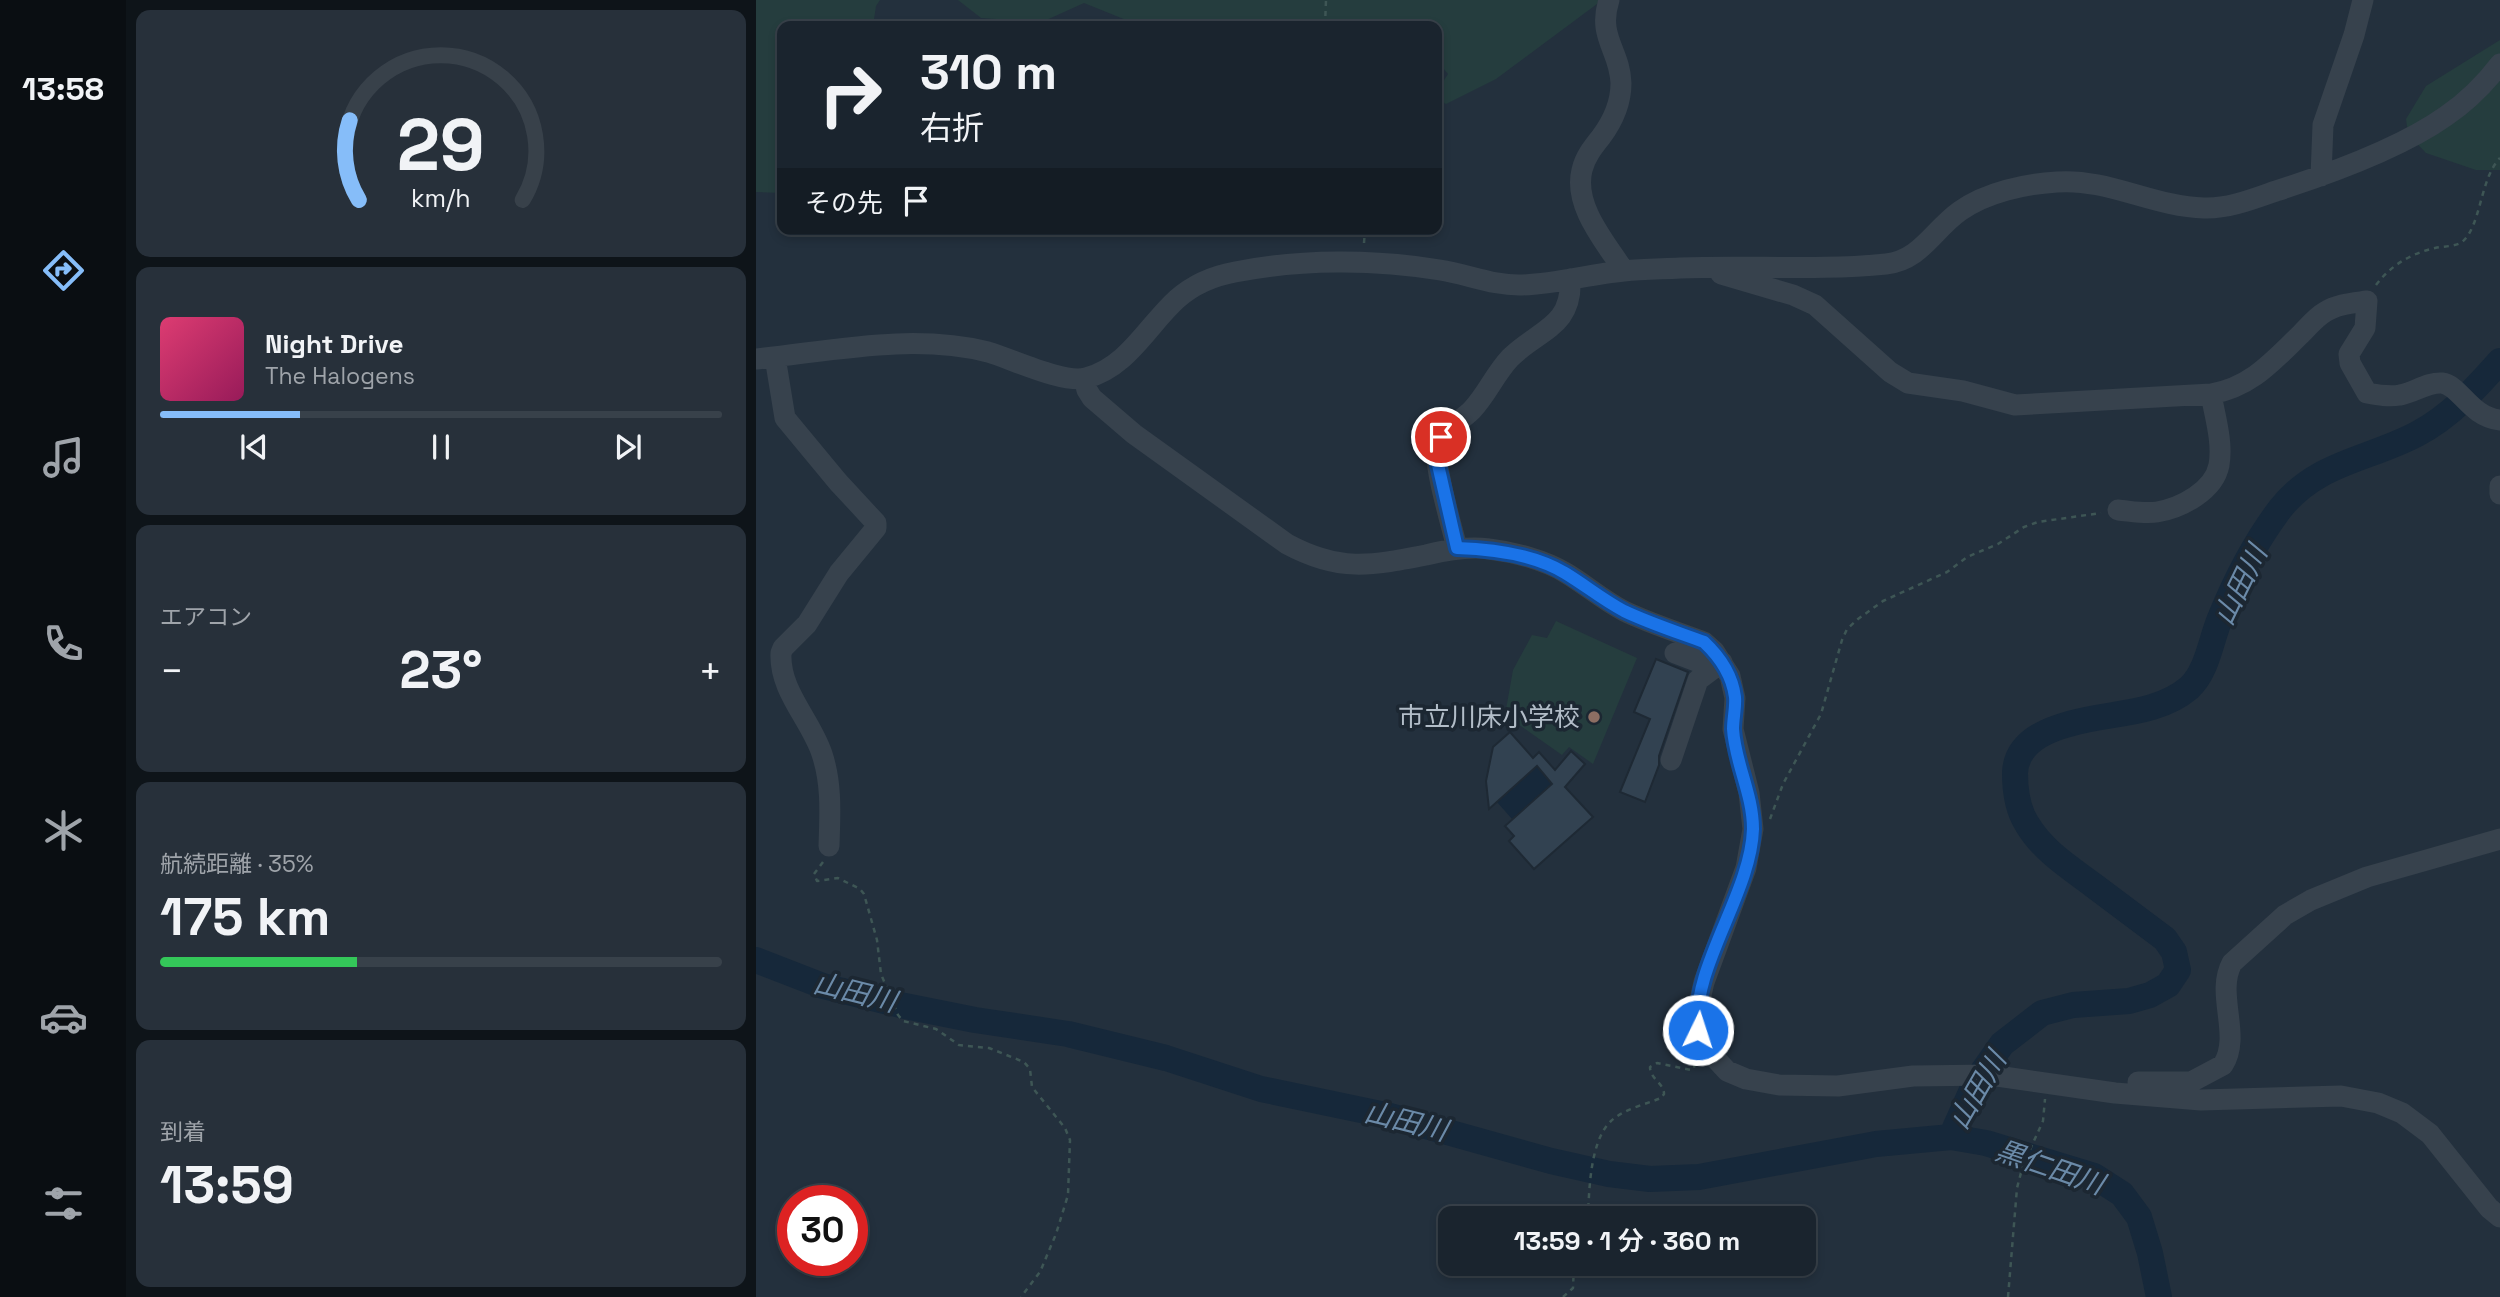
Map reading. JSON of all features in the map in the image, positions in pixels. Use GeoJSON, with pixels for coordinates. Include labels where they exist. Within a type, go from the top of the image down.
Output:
{"type":"FeatureCollection","features":[{"type":"Feature","properties":{"kind":"street"},"geometry":{"type":"LineString","coordinates":[[1609,0],[1606,33],[1619,66],[1620,96],[1609,126],[1587,156],[1581,170],[1580,184],[1587,212],[1625,271]]}},
{"type":"Feature","properties":{"kind":"street"},"geometry":{"type":"LineString","coordinates":[[2321,176],[2323,125],[2363,0]]}},
{"type":"Feature","properties":{"kind":"street"},"geometry":{"type":"LineString","coordinates":[[829,846],[831,796],[827,770],[821,751],[791,695],[781,653],[807,624],[839,573],[876,528],[876,523],[785,418],[766,358],[927,343],[980,351],[1066,378],[1084,379],[1108,368],[1126,354],[1156,325],[1173,302],[1190,289],[1213,277],[1239,271],[1306,263],[1362,263],[1443,271],[1499,284],[1523,285],[1625,271],[1711,267],[1794,269],[1891,263],[1908,258],[1922,249],[1948,220],[1966,207],[2018,188],[2079,181],[2176,206],[2208,208],[2243,202],[2321,176],[2388,147],[2443,118],[2483,87],[2500,64]]}},
{"type":"Feature","properties":{"kind":"street"},"geometry":{"type":"LineString","coordinates":[[1711,267],[1724,275],[1794,295],[1815,305],[1890,372],[1908,383],[1963,391],[2015,405],[2229,391],[2245,384],[2269,365],[2323,312],[2342,304],[2367,301],[2365,328],[2349,354],[2350,363],[2367,393],[2382,396],[2401,395],[2441,383],[2449,385],[2487,419],[2500,420]]}},
{"type":"Feature","properties":{"kind":"street"},"geometry":{"type":"LineString","coordinates":[[1457,548],[1436,456],[1441,437],[1470,411],[1510,358],[1559,320],[1568,306],[1571,294],[1570,279]]}},
{"type":"Feature","properties":{"kind":"street"},"geometry":{"type":"LineString","coordinates":[[1084,379],[1092,398],[1134,434],[1307,555],[1330,562],[1358,565],[1381,564],[1457,548],[1488,549],[1514,554],[1564,572],[1624,611],[1704,642],[1718,665],[1730,676],[1735,698],[1733,729],[1749,793],[1753,829],[1746,868],[1703,982],[1698,1003],[1698,1030],[1703,1045],[1727,1071],[1746,1079],[1779,1085],[1838,1086],[1913,1076],[1963,1074],[1990,1075],[2115,1093],[2201,1100],[2341,1096],[2378,1103],[2402,1113],[2430,1134],[2489,1208],[2500,1217]]}},
{"type":"Feature","properties":{"kind":"street"},"geometry":{"type":"LineString","coordinates":[[2118,510],[2155,512],[2200,493],[2211,483],[2219,467],[2220,447],[2211,394]]}},
{"type":"Feature","properties":{"kind":"street"},"geometry":{"type":"LineString","coordinates":[[2500,486],[2500,494]]}},
{"type":"Feature","properties":{"kind":"street"},"geometry":{"type":"LineString","coordinates":[[1675,653],[1718,665]]}},
{"type":"Feature","properties":{"kind":"street"},"geometry":{"type":"LineString","coordinates":[[1671,760],[1698,680],[1718,665]]}},
{"type":"Feature","properties":{"kind":"street"},"geometry":{"type":"LineString","coordinates":[[2115,1093],[2122,1086],[2136,1083],[2191,1082],[2222,1065],[2230,1045],[2228,971],[2232,963],[2299,906],[2367,877],[2500,839]]}},
{"type":"Feature","properties":{"kind":"path"},"geometry":{"type":"LineString","coordinates":[[1325,21],[1326,0]]}},
{"type":"Feature","properties":{"kind":"path"},"geometry":{"type":"LineString","coordinates":[[2367,301],[2379,280],[2396,264],[2416,253],[2463,241],[2470,233],[2489,175],[2500,158]]}},
{"type":"Feature","properties":{"kind":"path"},"geometry":{"type":"LineString","coordinates":[[1753,829],[1764,826],[1770,820],[1783,785],[1821,715],[1842,640],[1847,629],[1858,618],[1883,601],[1947,572],[1968,557],[1998,544],[2024,527],[2038,522],[2118,510]]}},
{"type":"Feature","properties":{"kind":"path"},"geometry":{"type":"LineString","coordinates":[[829,846],[825,860],[816,870],[815,878],[820,882],[838,878],[864,894],[877,940],[881,974],[903,1021],[936,1029],[960,1045],[989,1048],[1024,1062],[1030,1069],[1032,1087],[1065,1128],[1070,1140],[1068,1195],[1040,1272],[1021,1297]]}},
{"type":"Feature","properties":{"kind":"path"},"geometry":{"type":"LineString","coordinates":[[1589,1206],[1590,1178],[1603,1130],[1623,1113],[1661,1098],[1664,1094],[1663,1087],[1650,1073],[1650,1067],[1657,1063],[1691,1070],[1695,1068],[1695,1052],[1703,1045]]}},
{"type":"Feature","properties":{"kind":"path"},"geometry":{"type":"LineString","coordinates":[[2008,1297],[2017,1188],[2023,1165],[2043,1121],[2046,1083]]}},
{"type":"Feature","properties":{"kind":"path"},"geometry":{"type":"LineString","coordinates":[[1563,1297],[1573,1288],[1574,1276]]}},
{"type":"Feature","properties":{"kind":"green space"},"geometry":{"type":"Polygon","coordinates":[[[756,0],[880,0],[876,6],[874,21],[777,21],[777,193],[756,192],[756,0]]]}},
{"type":"Feature","properties":{"kind":"green space"},"geometry":{"type":"Polygon","coordinates":[[[958,0],[1599,0],[1496,79],[1446,104],[1442,102],[1442,83],[1448,74],[1442,67],[1442,21],[1129,21],[1084,3],[1044,21],[981,18],[958,0]]]}},
{"type":"Feature","properties":{"kind":"green space"},"geometry":{"type":"Polygon","coordinates":[[[2500,40],[2500,170],[2476,170],[2426,153],[2408,134],[2406,119],[2426,86],[2500,40]]]}},
{"type":"Feature","properties":{"kind":"green space"},"geometry":{"type":"Polygon","coordinates":[[[1556,621],[1637,658],[1593,764],[1569,747],[1562,755],[1505,715],[1513,670],[1532,635],[1547,638],[1556,621]]]}},
{"type":"Feature","properties":{"kind":"water"},"geometry":{"type":"Polygon","coordinates":[[[1537,766],[1552,784],[1512,819],[1497,802],[1537,766]]]}},
{"type":"Feature","properties":{"kind":"building"},"geometry":{"type":"Polygon","coordinates":[[[1656,659],[1688,672],[1645,802],[1620,792],[1650,719],[1634,712],[1656,659]]]}},
{"type":"Feature","properties":{"kind":"building"},"geometry":{"type":"Polygon","coordinates":[[[1510,732],[1533,758],[1539,752],[1555,770],[1571,751],[1585,764],[1565,787],[1593,817],[1534,869],[1509,841],[1514,836],[1505,826],[1552,784],[1537,766],[1489,809],[1486,781],[1493,747],[1510,732]]]}},
{"type":"Feature","properties":{"kind":"waterway","name":"山田川"},"geometry":{"type":"LineString","coordinates":[[1951,1137],[1976,1081],[2002,1044],[2042,1013],[2073,1005],[2129,1001],[2150,995],[2168,985],[2178,970],[2174,952],[2165,939],[2057,858],[2033,834],[2021,813],[2016,793],[2015,773],[2020,754],[2033,740],[2059,727],[2147,709],[2162,704],[2189,688],[2201,673],[2221,616],[2247,561],[2271,521],[2294,493],[2327,471],[2399,443],[2429,427],[2462,401],[2500,361]]}},
{"type":"Feature","properties":{"kind":"waterway","name":"山田川"},"geometry":{"type":"LineString","coordinates":[[756,960],[823,986],[975,1020],[1068,1034],[1166,1058],[1261,1089],[1390,1116],[1551,1161],[1609,1174],[1650,1179],[1699,1177],[1876,1144],[1951,1137],[1986,1143],[2094,1176],[2122,1194],[2139,1217],[2159,1297]]}},
{"type":"Feature","properties":{"kind":"place","name":"市立川床小学校"},"geometry":{"type":"Point","coordinates":[1594,717]}},
{"type":"Feature","properties":{"kind":"route"},"geometry":{"type":"LineString","coordinates":[[1441,437],[1436,456],[1457,548],[1488,549],[1514,554],[1564,572],[1624,611],[1704,642],[1714,651],[1730,676],[1735,698],[1733,729],[1749,793],[1753,829],[1746,868],[1703,982],[1696,1017],[1698,1030]]}},
{"type":"Feature","properties":{"kind":"water label","name":"黒仁田川"},"geometry":{"type":"Point","coordinates":[2050,1167]}}]}
